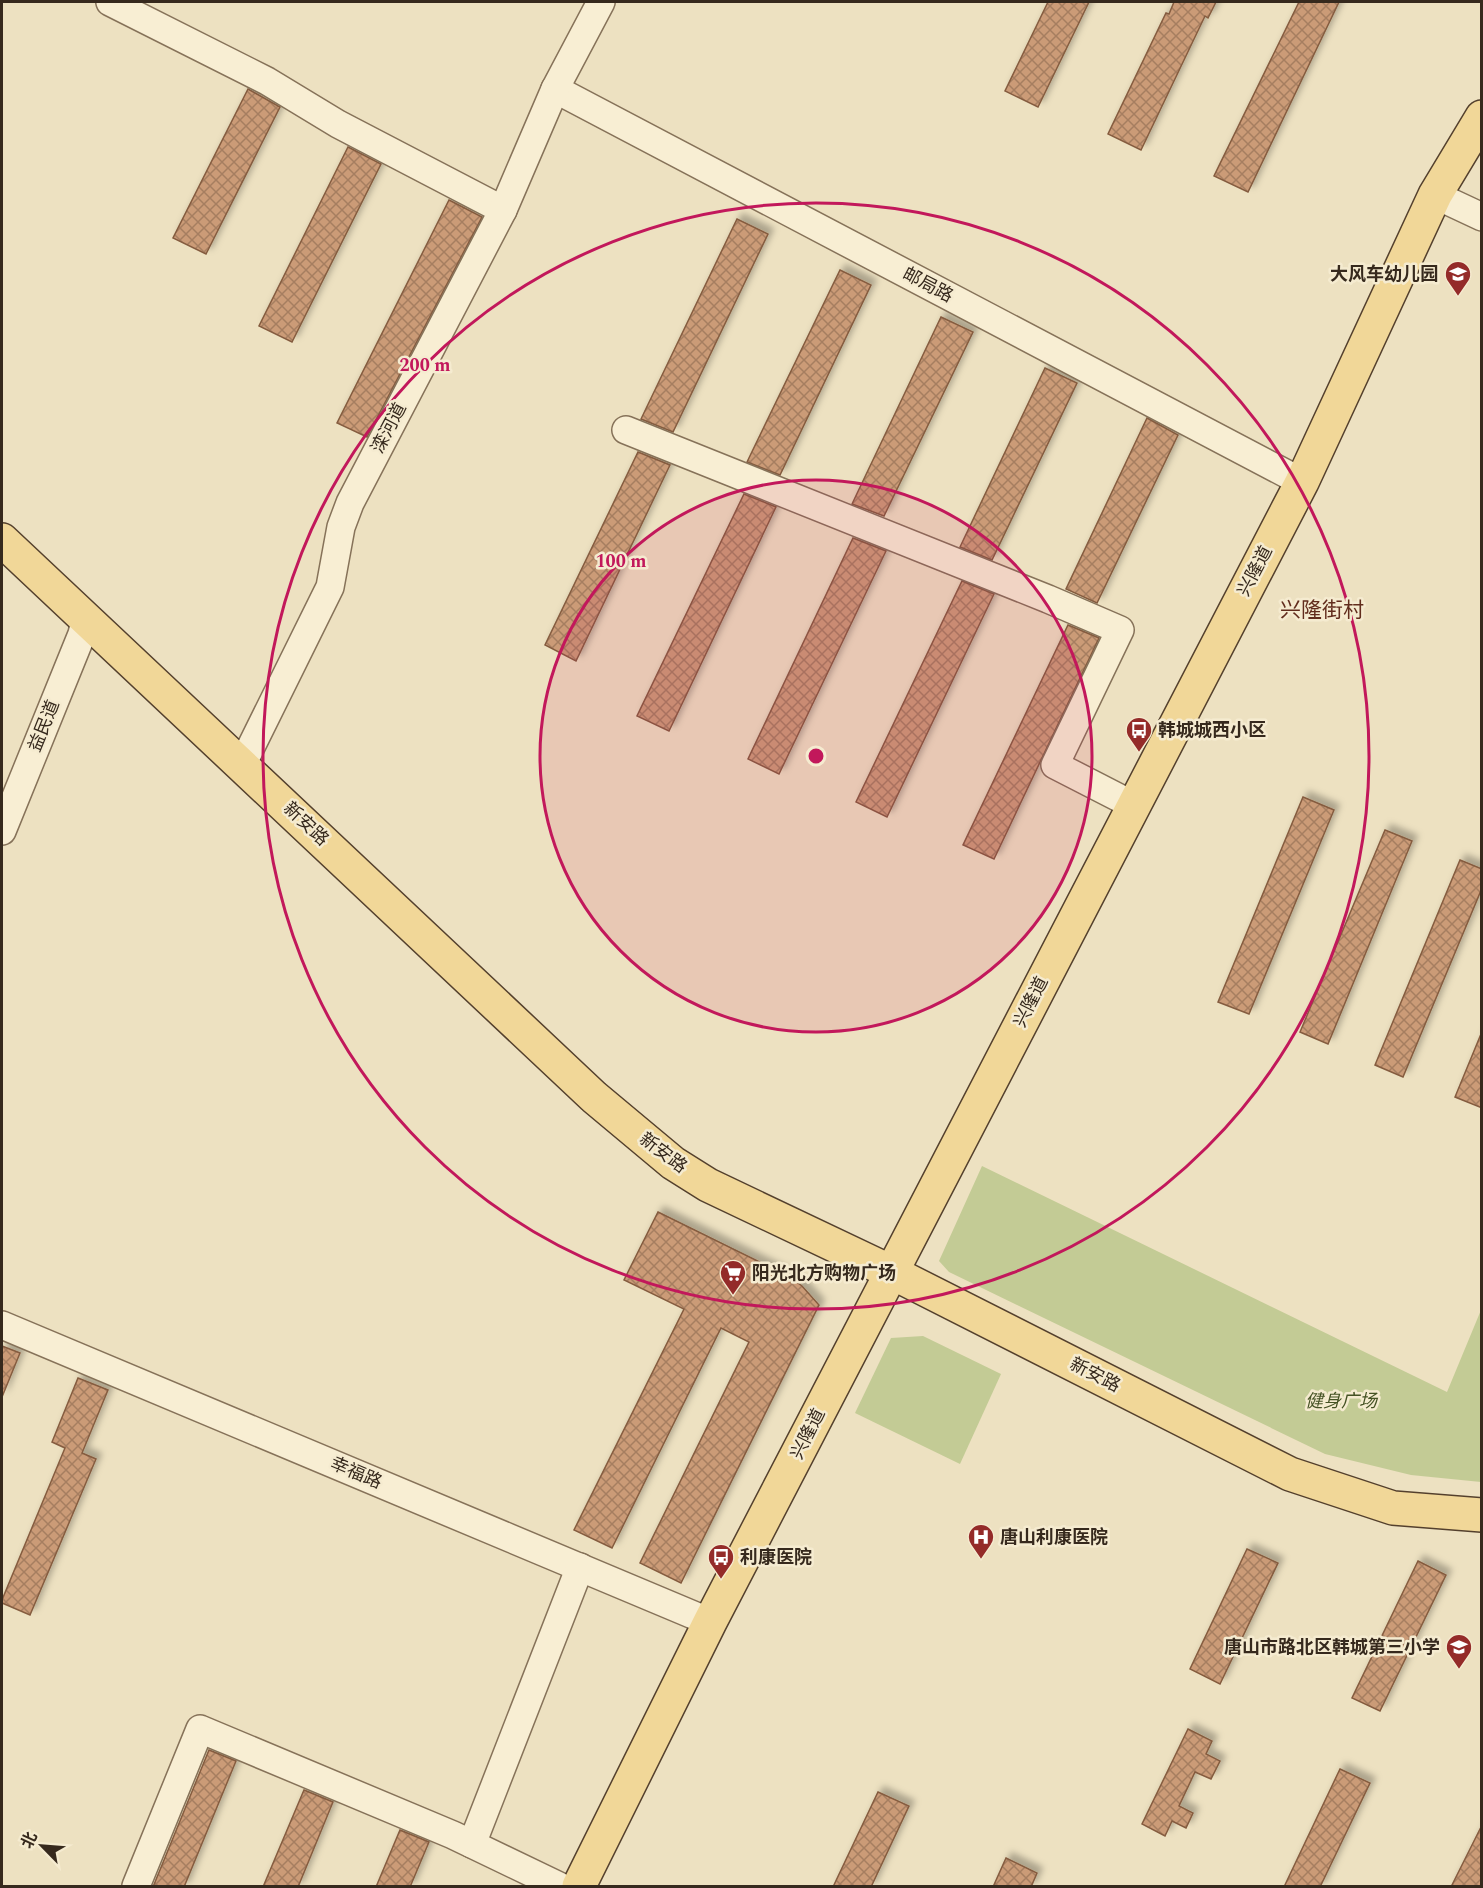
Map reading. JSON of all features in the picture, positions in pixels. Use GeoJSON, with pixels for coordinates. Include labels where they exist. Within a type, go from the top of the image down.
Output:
{"type":"FeatureCollection","features":[{"type":"Feature","properties":{"kind":"main road","name":"兴隆道"},"geometry":{"type":"LineString","coordinates":[[579,1887],[710,1622],[1302,482],[1435,195],[1482,117]]}},
{"type":"Feature","properties":{"kind":"main road","name":"新安路"},"geometry":{"type":"LineString","coordinates":[[2,540],[83,627],[543,1071],[599,1121],[692,1192],[888,1277],[1290,1474],[1393,1508],[1482,1515]]}},
{"type":"Feature","properties":{"kind":"main road","name":"新安路"},"geometry":{"type":"LineString","coordinates":[[2,556],[243,765],[594,1097],[673,1163],[708,1185],[1280,1483],[1340,1507],[1393,1521],[1482,1528]]}},
{"type":"Feature","properties":{"kind":"street"},"geometry":{"type":"LineString","coordinates":[[110,2],[267,81],[338,124],[503,210]]}},
{"type":"Feature","properties":{"kind":"street","name":"滦河道"},"geometry":{"type":"LineString","coordinates":[[243,765],[330,586],[341,527],[350,503],[503,210],[555,89],[601,2]]}},
{"type":"Feature","properties":{"kind":"street","name":"邮局路"},"geometry":{"type":"LineString","coordinates":[[555,89],[1302,482]]}},
{"type":"Feature","properties":{"kind":"street"},"geometry":{"type":"LineString","coordinates":[[1435,195],[1482,217]]}},
{"type":"Feature","properties":{"kind":"street"},"geometry":{"type":"LineString","coordinates":[[626,429],[1120,630],[1055,765],[1133,804]]}},
{"type":"Feature","properties":{"kind":"street","name":"益民道"},"geometry":{"type":"LineString","coordinates":[[2,831],[83,627]]}},
{"type":"Feature","properties":{"kind":"street","name":"幸福路"},"geometry":{"type":"LineString","coordinates":[[2,1325],[710,1622]]}},
{"type":"Feature","properties":{"kind":"street"},"geometry":{"type":"LineString","coordinates":[[472,1844],[580,1567]]}},
{"type":"Feature","properties":{"kind":"street"},"geometry":{"type":"LineString","coordinates":[[136,1887],[200,1729],[472,1844],[559,1887]]}},
{"type":"Feature","properties":{"kind":"green space","name":"健身广场"},"geometry":{"type":"Polygon","coordinates":[[[982,1166],[1447,1392],[1481,1310],[1481,1482],[1411,1475],[1325,1454],[949,1272],[939,1261],[982,1166]]]}},
{"type":"Feature","properties":{"kind":"green space"},"geometry":{"type":"Polygon","coordinates":[[[923,1336],[1001,1374],[960,1464],[855,1413],[891,1338],[923,1336]]]}},
{"type":"Feature","properties":{"kind":"building"},"geometry":{"type":"Polygon","coordinates":[[[1048,2],[1089,2],[1038,107],[1005,91],[1048,2]]]}},
{"type":"Feature","properties":{"kind":"building"},"geometry":{"type":"Polygon","coordinates":[[[1174,2],[1216,2],[1208,18],[1205,16],[1141,150],[1108,134],[1166,13],[1169,14],[1174,2]]]}},
{"type":"Feature","properties":{"kind":"building"},"geometry":{"type":"Polygon","coordinates":[[[1299,2],[1339,2],[1248,192],[1214,176],[1299,2]]]}},
{"type":"Feature","properties":{"kind":"building"},"geometry":{"type":"Polygon","coordinates":[[[248,89],[280,107],[206,254],[173,238],[248,89]]]}},
{"type":"Feature","properties":{"kind":"building"},"geometry":{"type":"Polygon","coordinates":[[[348,147],[381,164],[292,342],[259,326],[348,147]]]}},
{"type":"Feature","properties":{"kind":"building"},"geometry":{"type":"Polygon","coordinates":[[[449,200],[482,217],[367,437],[337,423],[449,200]]]}},
{"type":"Feature","properties":{"kind":"building"},"geometry":{"type":"Polygon","coordinates":[[[737,219],[768,234],[673,432],[641,419],[737,219]]]}},
{"type":"Feature","properties":{"kind":"building"},"geometry":{"type":"Polygon","coordinates":[[[840,270],[871,285],[780,475],[747,462],[840,270]]]}},
{"type":"Feature","properties":{"kind":"building"},"geometry":{"type":"Polygon","coordinates":[[[941,317],[973,332],[884,516],[852,504],[941,317]]]}},
{"type":"Feature","properties":{"kind":"building"},"geometry":{"type":"Polygon","coordinates":[[[1045,368],[1077,383],[992,560],[960,547],[1045,368]]]}},
{"type":"Feature","properties":{"kind":"building"},"geometry":{"type":"Polygon","coordinates":[[[1147,418],[1178,435],[1097,603],[1066,589],[1147,418]]]}},
{"type":"Feature","properties":{"kind":"building"},"geometry":{"type":"Polygon","coordinates":[[[638,452],[670,465],[576,661],[545,645],[638,452]]]}},
{"type":"Feature","properties":{"kind":"building"},"geometry":{"type":"Polygon","coordinates":[[[744,494],[776,507],[669,731],[637,716],[744,494]]]}},
{"type":"Feature","properties":{"kind":"building"},"geometry":{"type":"Polygon","coordinates":[[[853,538],[886,551],[779,774],[748,759],[853,538]]]}},
{"type":"Feature","properties":{"kind":"building"},"geometry":{"type":"Polygon","coordinates":[[[962,581],[994,594],[887,817],[856,802],[962,581]]]}},
{"type":"Feature","properties":{"kind":"building"},"geometry":{"type":"Polygon","coordinates":[[[1068,625],[1099,638],[994,859],[963,845],[1068,625]]]}},
{"type":"Feature","properties":{"kind":"building"},"geometry":{"type":"Polygon","coordinates":[[[1303,797],[1334,810],[1249,1014],[1218,1002],[1303,797]]]}},
{"type":"Feature","properties":{"kind":"building"},"geometry":{"type":"Polygon","coordinates":[[[1385,830],[1412,841],[1328,1044],[1300,1032],[1385,830]]]}},
{"type":"Feature","properties":{"kind":"building"},"geometry":{"type":"Polygon","coordinates":[[[1460,860],[1482,869],[1482,888],[1403,1077],[1375,1065],[1460,860]]]}},
{"type":"Feature","properties":{"kind":"building"},"geometry":{"type":"Polygon","coordinates":[[[1482,1034],[1482,1108],[1455,1097],[1482,1034]]]}},
{"type":"Feature","properties":{"kind":"building"},"geometry":{"type":"Polygon","coordinates":[[[658,1212],[788,1276],[802,1286],[819,1305],[681,1583],[640,1563],[749,1342],[721,1328],[612,1548],[574,1530],[684,1309],[624,1280],[658,1212]]]}},
{"type":"Feature","properties":{"kind":"building"},"geometry":{"type":"Polygon","coordinates":[[[2,1346],[20,1353],[2,1397],[2,1346]]]}},
{"type":"Feature","properties":{"kind":"building"},"geometry":{"type":"Polygon","coordinates":[[[78,1378],[108,1390],[82,1453],[96,1459],[30,1615],[2,1603],[2,1600],[65,1448],[52,1442],[78,1378]]]}},
{"type":"Feature","properties":{"kind":"building"},"geometry":{"type":"Polygon","coordinates":[[[1247,1549],[1278,1563],[1220,1684],[1190,1669],[1247,1549]]]}},
{"type":"Feature","properties":{"kind":"building"},"geometry":{"type":"Polygon","coordinates":[[[1418,1561],[1446,1575],[1380,1711],[1352,1698],[1418,1561]]]}},
{"type":"Feature","properties":{"kind":"building"},"geometry":{"type":"Polygon","coordinates":[[[1188,1729],[1212,1741],[1206,1754],[1220,1761],[1211,1779],[1195,1772],[1179,1806],[1193,1813],[1186,1828],[1172,1821],[1165,1836],[1142,1824],[1188,1729]]]}},
{"type":"Feature","properties":{"kind":"building"},"geometry":{"type":"Polygon","coordinates":[[[209,1750],[236,1761],[184,1887],[153,1887],[209,1750]]]}},
{"type":"Feature","properties":{"kind":"building"},"geometry":{"type":"Polygon","coordinates":[[[1340,1769],[1370,1783],[1320,1887],[1284,1887],[1340,1769]]]}},
{"type":"Feature","properties":{"kind":"building"},"geometry":{"type":"Polygon","coordinates":[[[304,1790],[333,1802],[298,1887],[263,1887],[304,1790]]]}},
{"type":"Feature","properties":{"kind":"building"},"geometry":{"type":"Polygon","coordinates":[[[878,1792],[909,1806],[871,1887],[833,1887],[878,1792]]]}},
{"type":"Feature","properties":{"kind":"building"},"geometry":{"type":"Polygon","coordinates":[[[1482,1825],[1482,1887],[1451,1887],[1482,1825]]]}},
{"type":"Feature","properties":{"kind":"building"},"geometry":{"type":"Polygon","coordinates":[[[400,1830],[429,1842],[410,1887],[376,1887],[400,1830]]]}},
{"type":"Feature","properties":{"kind":"building"},"geometry":{"type":"Polygon","coordinates":[[[1006,1858],[1037,1873],[1031,1887],[993,1887],[1006,1858]]]}},
{"type":"Feature","properties":{"kind":"place","name":"大风车幼儿园"},"geometry":{"type":"Point","coordinates":[1458,297]}},
{"type":"Feature","properties":{"kind":"place","name":"韩城城西小区"},"geometry":{"type":"Point","coordinates":[1139,753]}},
{"type":"Feature","properties":{"kind":"place","name":"阳光北方购物广场"},"geometry":{"type":"Point","coordinates":[733,1296]}},
{"type":"Feature","properties":{"kind":"place","name":"唐山利康医院"},"geometry":{"type":"Point","coordinates":[981,1560]}},
{"type":"Feature","properties":{"kind":"place","name":"利康医院"},"geometry":{"type":"Point","coordinates":[721,1580]}},
{"type":"Feature","properties":{"kind":"place","name":"唐山市路北区韩城第三小学"},"geometry":{"type":"Point","coordinates":[1459,1670]}},
{"type":"Feature","properties":{"kind":"district","name":"兴隆街村"},"geometry":{"type":"Point","coordinates":[1322,611]}}]}
